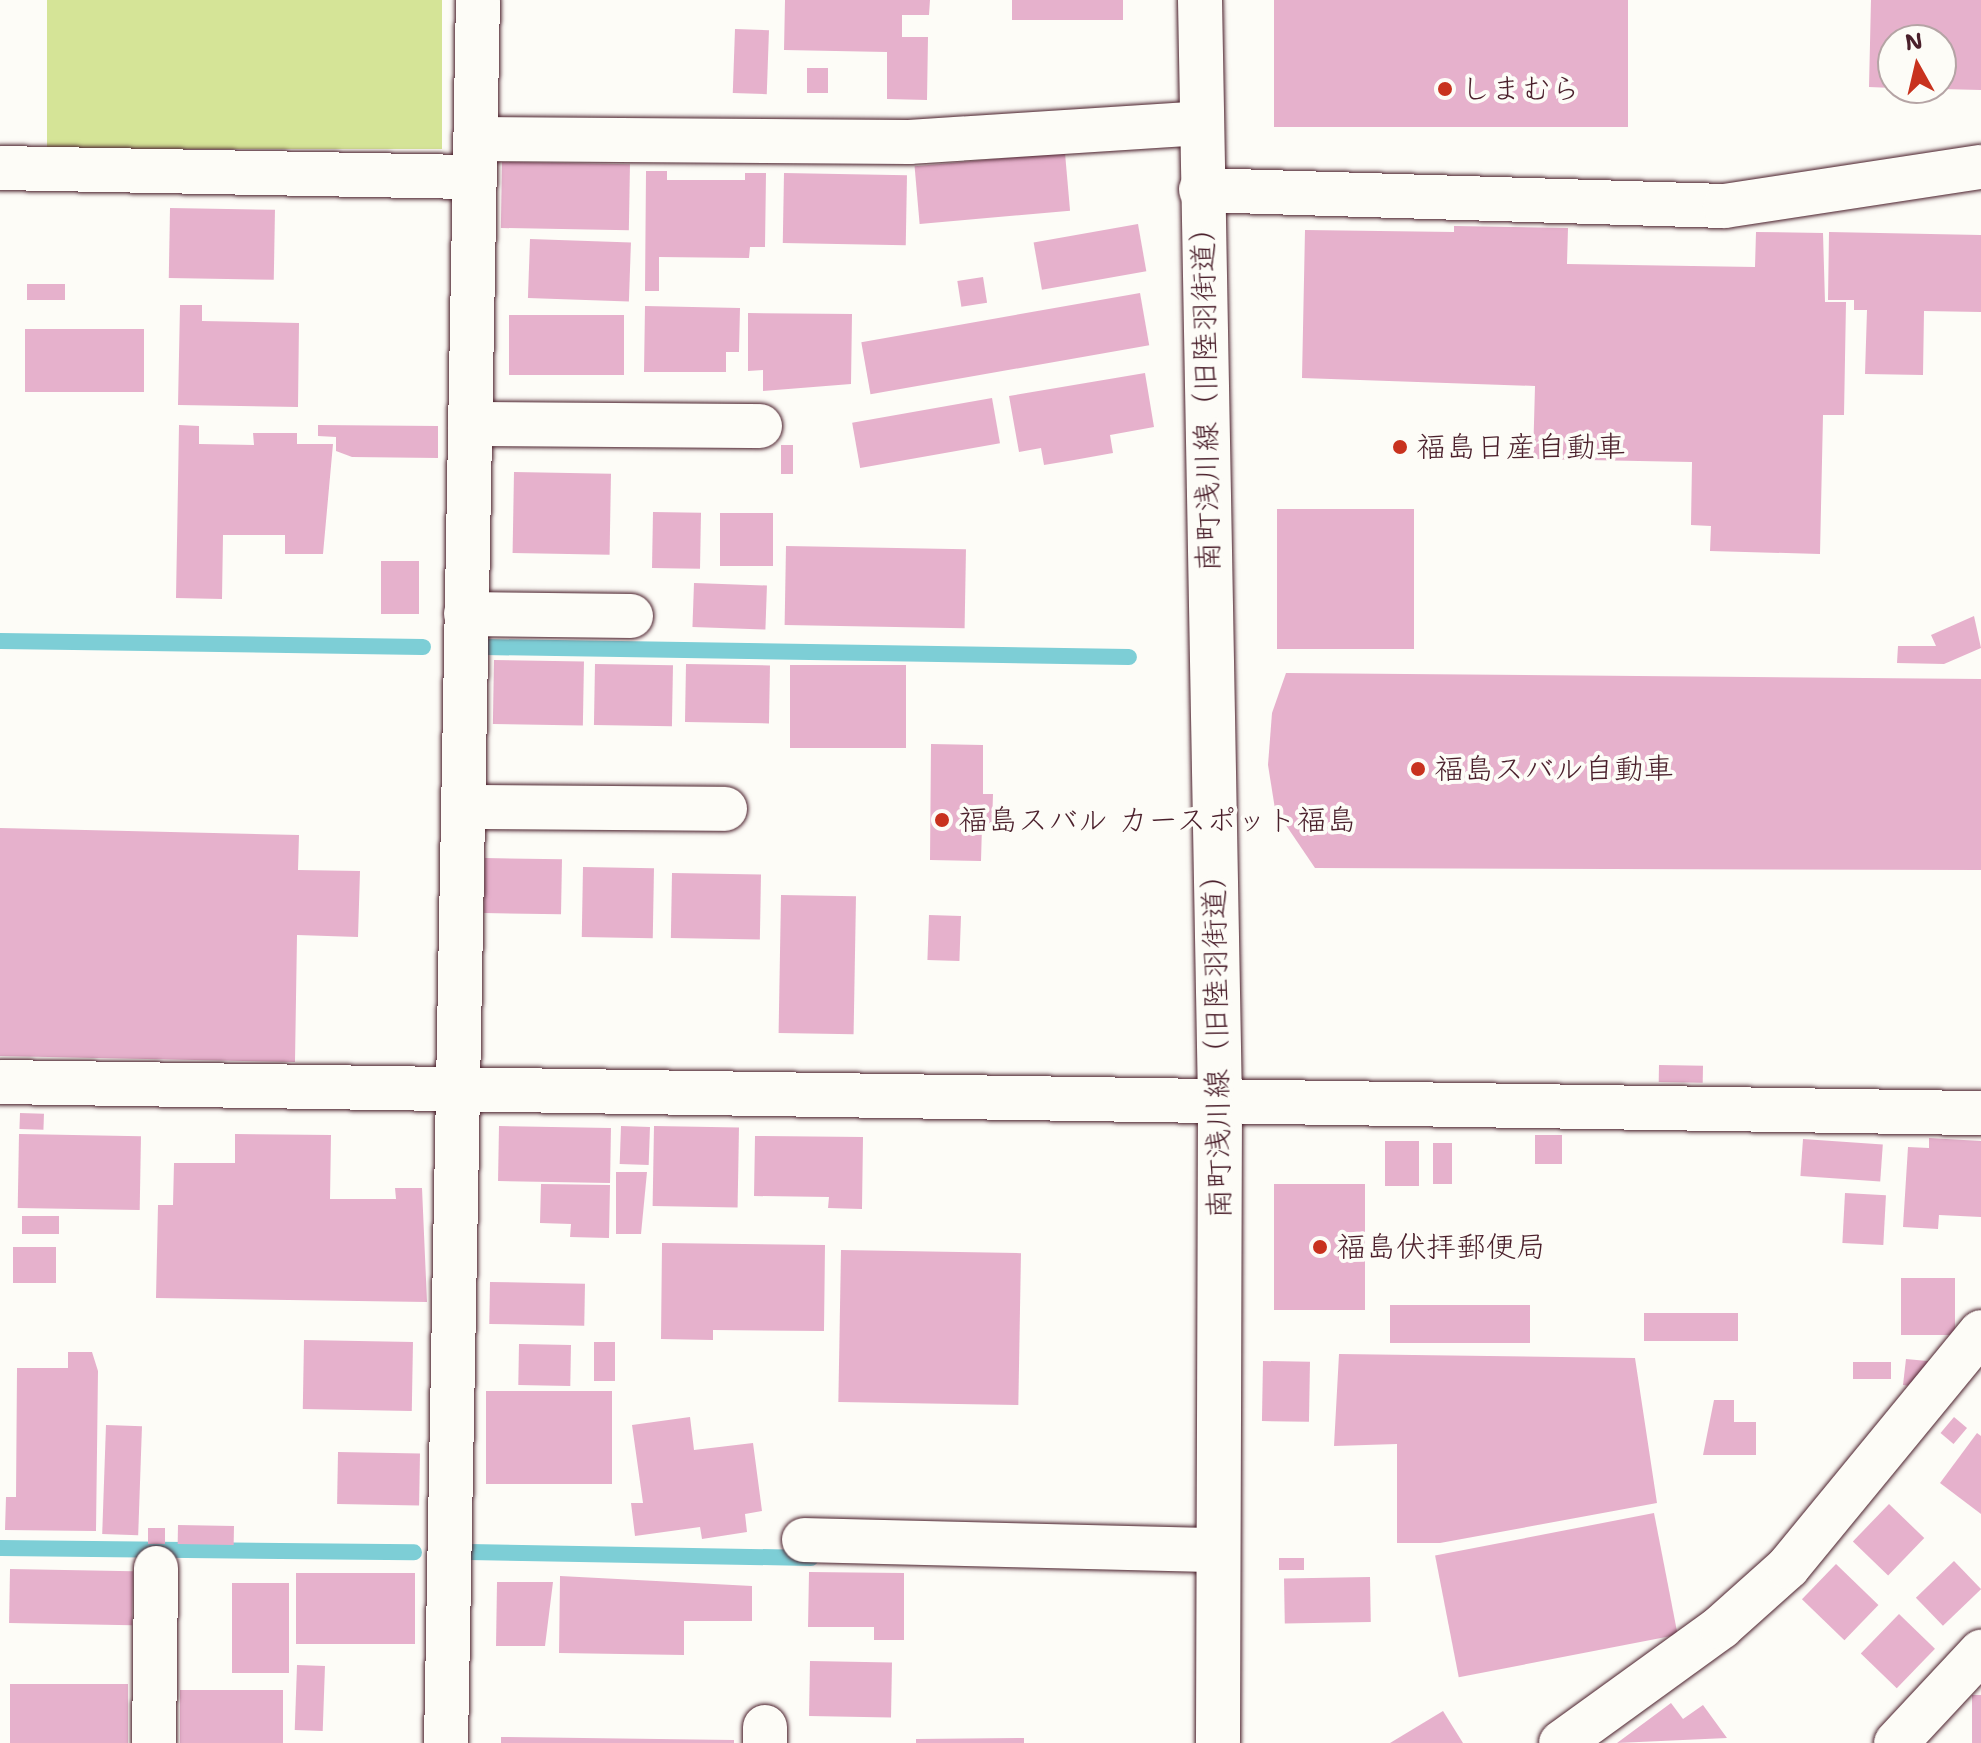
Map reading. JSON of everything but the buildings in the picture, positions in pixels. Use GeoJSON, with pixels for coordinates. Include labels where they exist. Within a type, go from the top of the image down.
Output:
{"type":"FeatureCollection","features":[{"type":"Feature","properties":{"kind":"street"},"geometry":{"type":"LineString","coordinates":[[446,1743],[457,1091],[467,807],[466,614],[478,0]]}},
{"type":"Feature","properties":{"kind":"street","name":"南町浅川線（旧陸羽街道）"},"geometry":{"type":"LineString","coordinates":[[1200,0],[1201,190],[1220,1104],[1218,1743]]}},
{"type":"Feature","properties":{"kind":"street"},"geometry":{"type":"LineString","coordinates":[[0,168],[476,158],[909,142],[1201,123]]}},
{"type":"Feature","properties":{"kind":"street"},"geometry":{"type":"LineString","coordinates":[[1201,190],[1725,206],[1981,167]]}},
{"type":"Feature","properties":{"kind":"street"},"geometry":{"type":"LineString","coordinates":[[470,424],[760,426]]}},
{"type":"Feature","properties":{"kind":"street"},"geometry":{"type":"LineString","coordinates":[[466,614],[631,616]]}},
{"type":"Feature","properties":{"kind":"street"},"geometry":{"type":"LineString","coordinates":[[467,807],[725,809]]}},
{"type":"Feature","properties":{"kind":"street"},"geometry":{"type":"LineString","coordinates":[[0,1082],[1220,1104],[1981,1113]]}},
{"type":"Feature","properties":{"kind":"street"},"geometry":{"type":"LineString","coordinates":[[1561,1743],[1721,1627],[1788,1567],[1981,1332]]}},
{"type":"Feature","properties":{"kind":"street"},"geometry":{"type":"LineString","coordinates":[[804,1540],[1218,1550]]}},
{"type":"Feature","properties":{"kind":"street"},"geometry":{"type":"LineString","coordinates":[[154,1743],[156,1568]]}},
{"type":"Feature","properties":{"kind":"street"},"geometry":{"type":"LineString","coordinates":[[1896,1743],[1981,1652]]}},
{"type":"Feature","properties":{"kind":"green space"},"geometry":{"type":"Polygon","coordinates":[[[47,0],[442,0],[442,149],[47,149],[47,0]]]}},
{"type":"Feature","properties":{"kind":"waterway"},"geometry":{"type":"LineString","coordinates":[[0,641],[423,647]]}},
{"type":"Feature","properties":{"kind":"waterway"},"geometry":{"type":"LineString","coordinates":[[485,647],[1129,657]]}},
{"type":"Feature","properties":{"kind":"waterway"},"geometry":{"type":"LineString","coordinates":[[0,1548],[414,1552]]}},
{"type":"Feature","properties":{"kind":"waterway"},"geometry":{"type":"LineString","coordinates":[[469,1552],[811,1558]]}},
{"type":"Feature","properties":{"kind":"place","name":"しまむら"},"geometry":{"type":"Point","coordinates":[1445,89]}},
{"type":"Feature","properties":{"kind":"place","name":"福島日産自動車"},"geometry":{"type":"Point","coordinates":[1400,447]}},
{"type":"Feature","properties":{"kind":"place","name":"福島スバル自動車"},"geometry":{"type":"Point","coordinates":[1418,769]}},
{"type":"Feature","properties":{"kind":"place","name":"福島スバル カースポット福島"},"geometry":{"type":"Point","coordinates":[942,820]}},
{"type":"Feature","properties":{"kind":"place","name":"福島伏拝郵便局"},"geometry":{"type":"Point","coordinates":[1320,1247]}}]}
